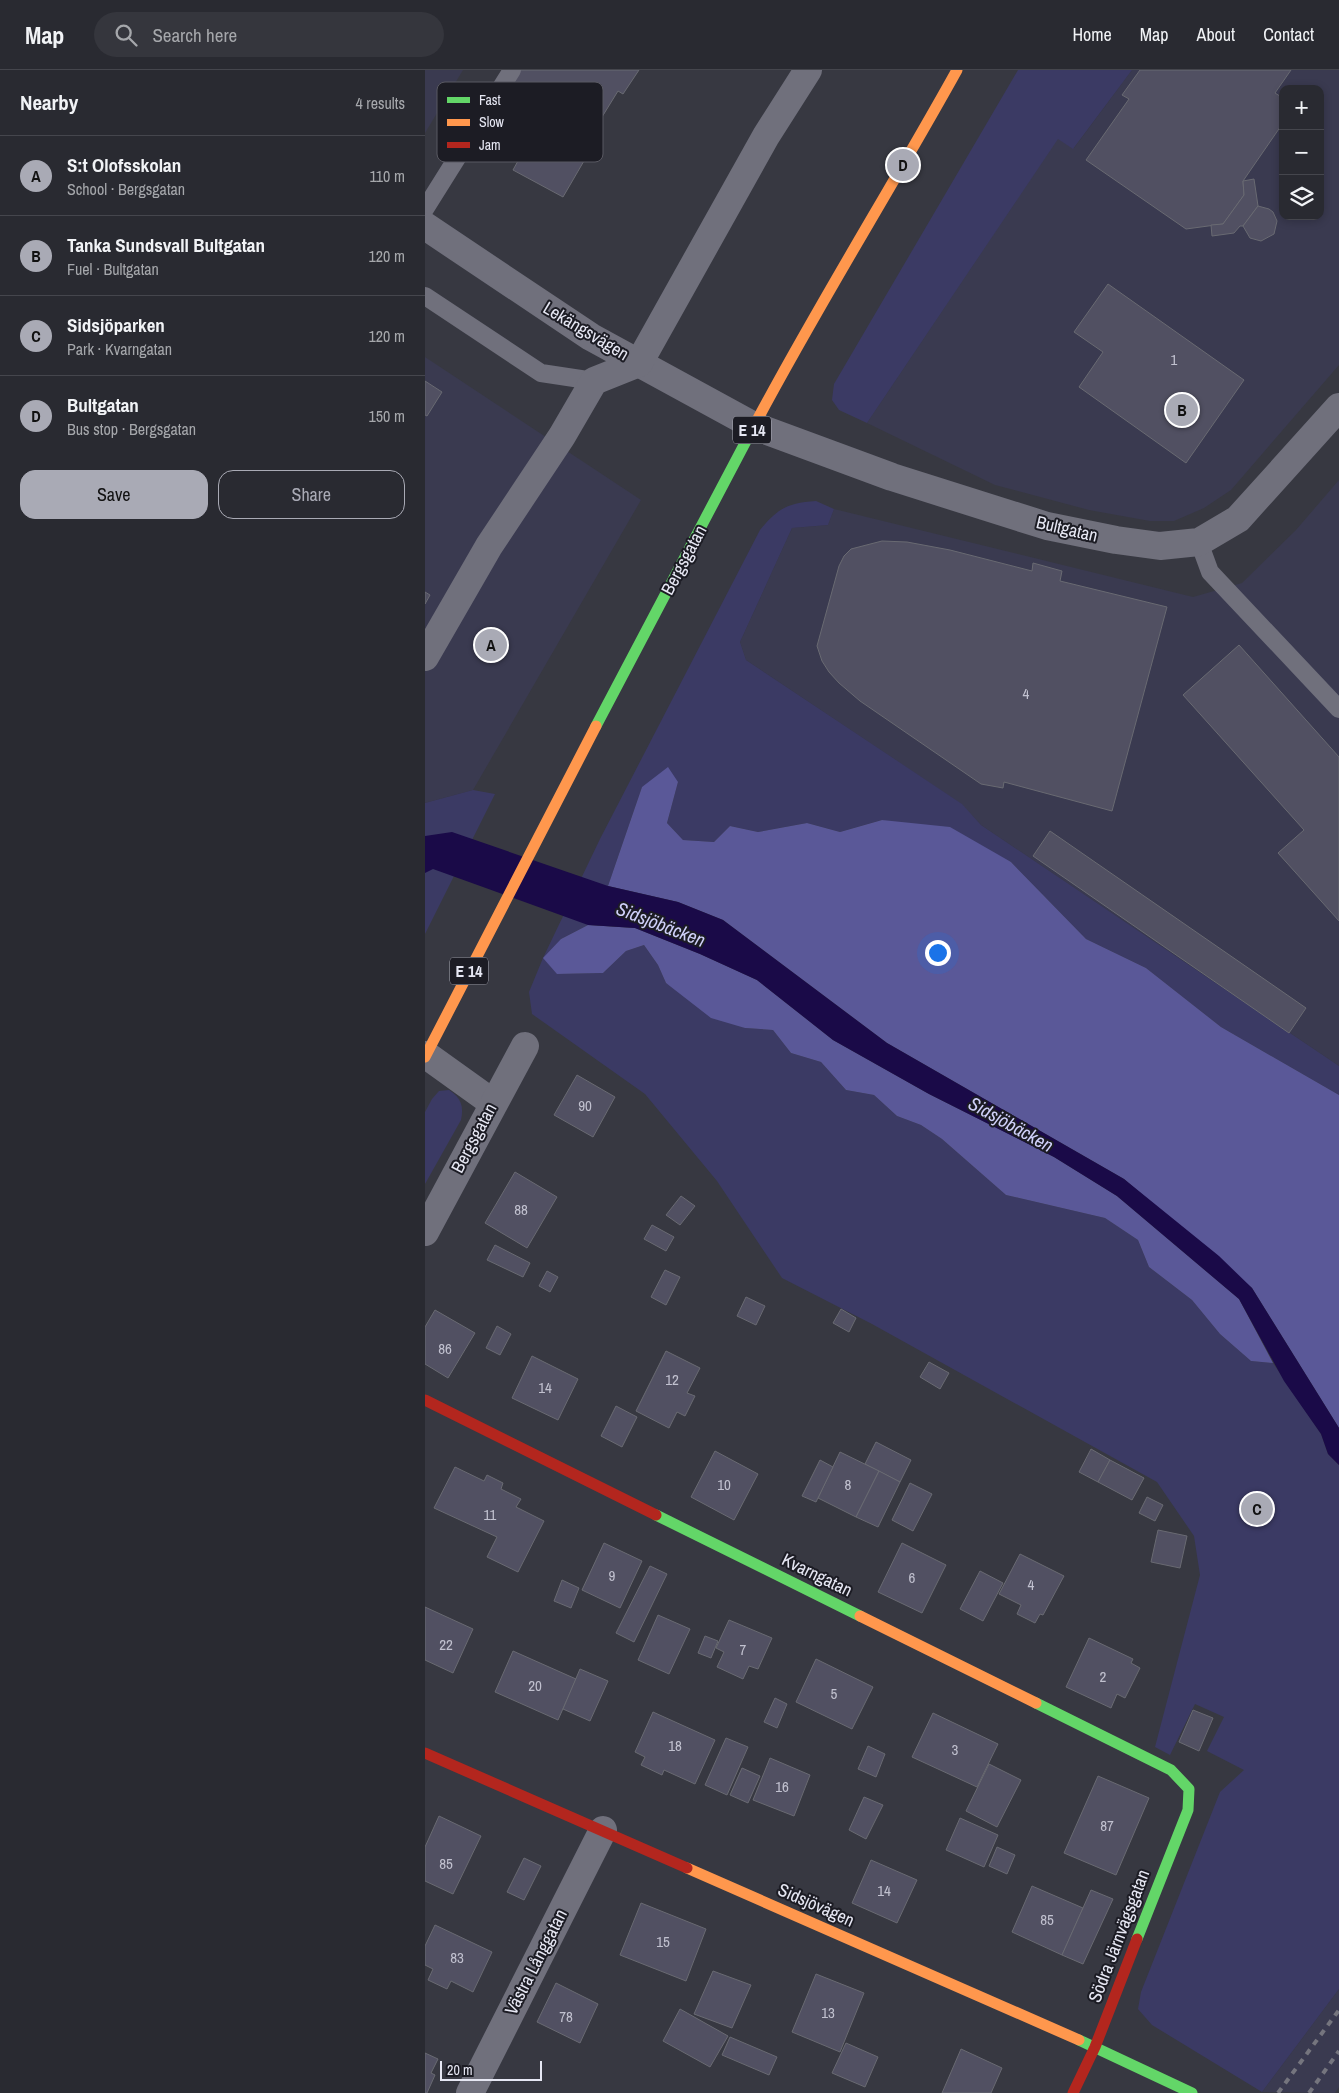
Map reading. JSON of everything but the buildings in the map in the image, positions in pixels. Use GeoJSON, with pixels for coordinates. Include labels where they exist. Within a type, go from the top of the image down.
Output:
{"type":"FeatureCollection","features":[{"type":"Feature","properties":{"kind":"main road","name":"Bergsgatan"},"geometry":{"type":"LineString","coordinates":[[426,1056],[516,878],[791,357],[912,151],[957,70]]}},
{"type":"Feature","properties":{"kind":"main road","name":"Kvarngatan"},"geometry":{"type":"LineString","coordinates":[[425,1400],[1171,1770],[1189,1789]]}},
{"type":"Feature","properties":{"kind":"main road","name":"Sidsjövägen"},"geometry":{"type":"LineString","coordinates":[[425,1753],[1095,2047],[1192,2093]]}},
{"type":"Feature","properties":{"kind":"main road","name":"Södra Järnvägsgatan"},"geometry":{"type":"LineString","coordinates":[[1073,2093],[1095,2047],[1187,1810],[1189,1789]]}},
{"type":"Feature","properties":{"kind":"street"},"geometry":{"type":"LineString","coordinates":[[425,657],[489,546],[562,436],[594,380],[639,363],[766,136],[808,70]]}},
{"type":"Feature","properties":{"kind":"street","name":"Lekängsvägen"},"geometry":{"type":"LineString","coordinates":[[425,226],[591,337],[754,426]]}},
{"type":"Feature","properties":{"kind":"street","name":"Bultgatan"},"geometry":{"type":"LineString","coordinates":[[754,426],[892,477],[1047,526],[1116,540],[1161,546],[1199,542],[1237,519],[1339,407]]}},
{"type":"Feature","properties":{"kind":"street","name":"Bergsgatan"},"geometry":{"type":"LineString","coordinates":[[425,1232],[525,1046]]}},
{"type":"Feature","properties":{"kind":"street"},"geometry":{"type":"LineString","coordinates":[[426,1056],[493,1103]]}},
{"type":"Feature","properties":{"kind":"street","name":"Västra Långgatan"},"geometry":{"type":"LineString","coordinates":[[470,2093],[603,1830]]}},
{"type":"Feature","properties":{"kind":"lane"},"geometry":{"type":"LineString","coordinates":[[504,82],[512,70]]}},
{"type":"Feature","properties":{"kind":"lane"},"geometry":{"type":"LineString","coordinates":[[425,209],[454,162]]}},
{"type":"Feature","properties":{"kind":"lane"},"geometry":{"type":"LineString","coordinates":[[425,296],[541,373],[594,380]]}},
{"type":"Feature","properties":{"kind":"lane"},"geometry":{"type":"LineString","coordinates":[[1199,542],[1210,572],[1339,709]]}},
{"type":"Feature","properties":{"kind":"shaded area"},"geometry":{"type":"Polygon","coordinates":[[[425,70],[463,70],[456,82],[437,82],[437,113],[425,133],[425,70]]]}},
{"type":"Feature","properties":{"kind":"shaded area"},"geometry":{"type":"Polygon","coordinates":[[[1018,70],[1132,70],[1073,149],[1058,139],[867,423],[839,410],[832,400],[834,384],[1018,70]]]}},
{"type":"Feature","properties":{"kind":"shaded area"},"geometry":{"type":"Polygon","coordinates":[[[1132,70],[1339,70],[1339,365],[1231,490],[1204,508],[1174,521],[1150,521],[1089,510],[995,485],[867,423],[1058,138],[1074,148],[1132,70]]]}},
{"type":"Feature","properties":{"kind":"shaded area"},"geometry":{"type":"Polygon","coordinates":[[[425,357],[641,500],[473,790],[425,803],[425,357]]]}},
{"type":"Feature","properties":{"kind":"shaded area"},"geometry":{"type":"Polygon","coordinates":[[[1339,480],[1339,1066],[981,825],[961,804],[746,660],[740,642],[792,528],[828,525],[834,509],[1193,597],[1242,583],[1296,530],[1339,480]]]}},
{"type":"Feature","properties":{"kind":"shaded area"},"geometry":{"type":"Polygon","coordinates":[[[816,501],[834,509],[828,525],[792,528],[740,642],[746,660],[962,804],[981,825],[1339,1066],[1339,1095],[1221,1027],[1146,968],[1086,939],[1011,862],[882,820],[840,832],[807,823],[758,832],[730,826],[714,842],[683,840],[667,823],[678,782],[642,787],[608,886],[588,925],[561,939],[557,974],[603,973],[626,951],[644,945],[658,965],[666,983],[745,1028],[773,1030],[791,1053],[821,1062],[846,1090],[874,1095],[897,1116],[921,1125],[942,1139],[1006,1195],[1105,1218],[1138,1240],[1149,1267],[1192,1300],[1220,1334],[1251,1361],[1273,1363],[1321,1434],[1328,1454],[1339,1465],[1339,1989],[1262,2092],[1152,2025],[1138,2009],[1141,1992],[1220,1792],[1244,1770],[1207,1751],[1224,1717],[1195,1704],[1170,1755],[1155,1747],[1200,1575],[1194,1536],[1157,1482],[872,1324],[782,1278],[717,1181],[645,1094],[532,1014],[529,992],[543,958],[600,839],[760,530],[772,516],[784,508],[798,503],[816,501]]]}},
{"type":"Feature","properties":{"kind":"shaded area"},"geometry":{"type":"Polygon","coordinates":[[[668,767],[678,782],[667,823],[683,840],[714,842],[730,826],[758,832],[807,823],[840,832],[882,820],[950,827],[1011,862],[1086,939],[1146,968],[1221,1027],[1339,1095],[1339,1428],[1252,1288],[1124,1179],[887,1043],[723,920],[678,902],[608,886],[642,787],[668,767]]]}},
{"type":"Feature","properties":{"kind":"shaded area"},"geometry":{"type":"Polygon","coordinates":[[[473,790],[495,794],[425,934],[425,803],[473,790]]]}},
{"type":"Feature","properties":{"kind":"shaded area"},"geometry":{"type":"Polygon","coordinates":[[[588,925],[635,928],[700,954],[757,980],[833,1040],[929,1094],[1054,1157],[1117,1196],[1239,1299],[1273,1363],[1251,1361],[1220,1334],[1192,1300],[1149,1267],[1138,1240],[1105,1218],[1006,1195],[942,1139],[921,1125],[897,1116],[874,1095],[846,1090],[821,1062],[791,1053],[773,1030],[745,1028],[711,1018],[666,983],[658,965],[644,945],[626,951],[603,973],[557,974],[543,958],[561,939],[588,925]]]}},
{"type":"Feature","properties":{"kind":"shaded area"},"geometry":{"type":"Polygon","coordinates":[[[449,1090],[461,1103],[461,1120],[425,1184],[425,1112],[439,1091],[449,1090]]]}},
{"type":"Feature","properties":{"kind":"shaded area"},"geometry":{"type":"Polygon","coordinates":[[[1339,1989],[1339,2087],[1335,2093],[1262,2092],[1339,1989]]]}},
{"type":"Feature","properties":{"kind":"water","name":"Sidsjöbäcken"},"geometry":{"type":"Polygon","coordinates":[[[452,832],[608,886],[678,902],[723,920],[887,1043],[1124,1179],[1219,1256],[1252,1288],[1339,1428],[1339,1465],[1328,1454],[1321,1434],[1284,1381],[1239,1299],[1117,1196],[1054,1157],[929,1094],[833,1040],[757,980],[700,954],[635,928],[588,925],[433,869],[425,873],[425,836],[452,832]]]}},
{"type":"Feature","properties":{"kind":"railway"},"geometry":{"type":"LineString","coordinates":[[1278,2093],[1339,2010]]}},
{"type":"Feature","properties":{"kind":"railway"},"geometry":{"type":"LineString","coordinates":[[1309,2093],[1339,2051]]}},
{"type":"Feature","properties":{"kind":"traffic: fast"},"geometry":{"type":"LineString","coordinates":[[596,726],[754,426]]}},
{"type":"Feature","properties":{"kind":"traffic: fast"},"geometry":{"type":"LineString","coordinates":[[656,1515],[860,1616]]}},
{"type":"Feature","properties":{"kind":"traffic: fast"},"geometry":{"type":"LineString","coordinates":[[1036,1703],[1171,1770],[1189,1789],[1188,1810],[1137,1939]]}},
{"type":"Feature","properties":{"kind":"traffic: fast"},"geometry":{"type":"LineString","coordinates":[[1079,2040],[1192,2093]]}},
{"type":"Feature","properties":{"kind":"traffic: slow"},"geometry":{"type":"LineString","coordinates":[[754,426],[803,336],[957,70]]}},
{"type":"Feature","properties":{"kind":"traffic: slow"},"geometry":{"type":"LineString","coordinates":[[425,1057],[596,726]]}},
{"type":"Feature","properties":{"kind":"traffic: slow"},"geometry":{"type":"LineString","coordinates":[[860,1616],[1036,1703]]}},
{"type":"Feature","properties":{"kind":"traffic: slow"},"geometry":{"type":"LineString","coordinates":[[687,1868],[1079,2040]]}},
{"type":"Feature","properties":{"kind":"traffic: jam"},"geometry":{"type":"LineString","coordinates":[[425,1400],[656,1515]]}},
{"type":"Feature","properties":{"kind":"traffic: jam"},"geometry":{"type":"LineString","coordinates":[[425,1753],[687,1868]]}},
{"type":"Feature","properties":{"kind":"traffic: jam"},"geometry":{"type":"LineString","coordinates":[[1073,2093],[1095,2047],[1137,1939]]}},
{"type":"Feature","properties":{"kind":"place","name":"Bultgatan"},"geometry":{"type":"Point","coordinates":[903,165]}},
{"type":"Feature","properties":{"kind":"place","name":"Tanka Sundsvall Bultgatan"},"geometry":{"type":"Point","coordinates":[1182,410]}},
{"type":"Feature","properties":{"kind":"place","name":"S:t Olofsskolan"},"geometry":{"type":"Point","coordinates":[491,645]}},
{"type":"Feature","properties":{"kind":"place","name":"Sidsjöparken"},"geometry":{"type":"Point","coordinates":[1257,1509]}}]}
